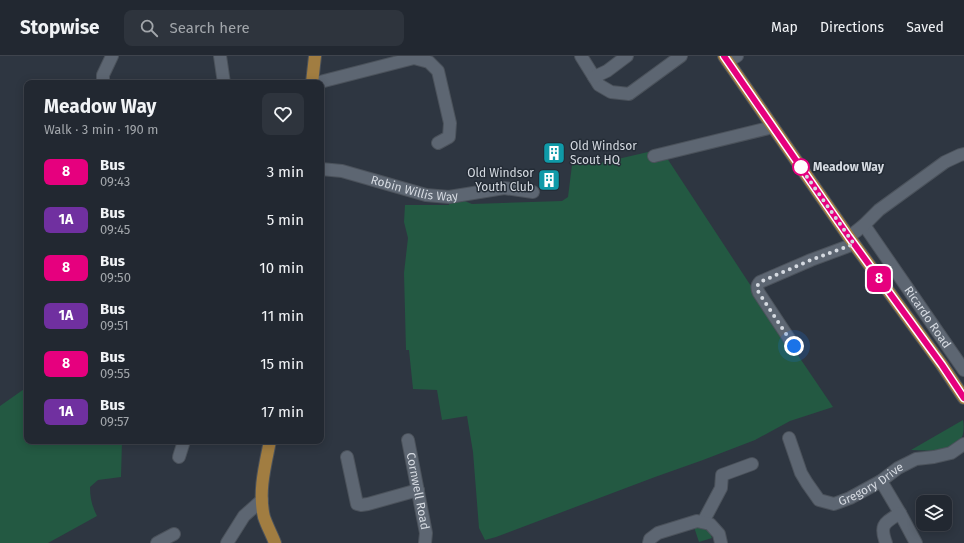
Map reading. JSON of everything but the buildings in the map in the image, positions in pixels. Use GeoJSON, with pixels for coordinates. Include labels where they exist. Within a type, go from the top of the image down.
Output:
{"type":"FeatureCollection","features":[{"type":"Feature","properties":{"kind":"main road"},"geometry":{"type":"LineString","coordinates":[[312,80],[315,56]]}},
{"type":"Feature","properties":{"kind":"main road"},"geometry":{"type":"LineString","coordinates":[[730,58],[773,127],[964,398]]}},
{"type":"Feature","properties":{"kind":"main road"},"geometry":{"type":"LineString","coordinates":[[269,444],[262,484],[262,500],[265,518],[275,543]]}},
{"type":"Feature","properties":{"kind":"street"},"geometry":{"type":"LineString","coordinates":[[103,80],[103,75],[112,56]]}},
{"type":"Feature","properties":{"kind":"street"},"geometry":{"type":"LineString","coordinates":[[220,56],[224,80]]}},
{"type":"Feature","properties":{"kind":"street"},"geometry":{"type":"LineString","coordinates":[[581,56],[599,85],[611,92],[628,94],[682,56]]}},
{"type":"Feature","properties":{"kind":"street"},"geometry":{"type":"LineString","coordinates":[[594,77],[607,71],[627,56]]}},
{"type":"Feature","properties":{"kind":"street"},"geometry":{"type":"LineString","coordinates":[[324,81],[414,58],[429,62],[438,71],[450,123],[449,137],[438,143]]}},
{"type":"Feature","properties":{"kind":"street"},"geometry":{"type":"LineString","coordinates":[[654,156],[773,127]]}},
{"type":"Feature","properties":{"kind":"street"},"geometry":{"type":"LineString","coordinates":[[794,346],[759,293],[757,288],[760,282],[852,241],[864,225],[879,210],[946,162],[964,154]]}},
{"type":"Feature","properties":{"kind":"street","name":"Robin Willis Way"},"geometry":{"type":"LineString","coordinates":[[324,169],[342,171],[426,195],[449,197],[504,188],[532,192]]}},
{"type":"Feature","properties":{"kind":"street","name":"Ricardo Road"},"geometry":{"type":"LineString","coordinates":[[864,225],[964,370]]}},
{"type":"Feature","properties":{"kind":"street","name":"Gregory Drive"},"geometry":{"type":"LineString","coordinates":[[789,438],[796,460],[796,476],[819,500],[834,504],[850,498],[881,481],[898,468],[916,458],[934,457],[951,453],[964,444]]}},
{"type":"Feature","properties":{"kind":"street","name":"Cornwell Road"},"geometry":{"type":"LineString","coordinates":[[408,440],[426,533],[425,543]]}},
{"type":"Feature","properties":{"kind":"street"},"geometry":{"type":"LineString","coordinates":[[179,457],[183,444]]}},
{"type":"Feature","properties":{"kind":"street"},"geometry":{"type":"LineString","coordinates":[[347,457],[357,504],[368,504],[418,490]]}},
{"type":"Feature","properties":{"kind":"street"},"geometry":{"type":"LineString","coordinates":[[703,522],[721,488],[722,475],[752,464]]}},
{"type":"Feature","properties":{"kind":"street"},"geometry":{"type":"LineString","coordinates":[[881,481],[916,543]]}},
{"type":"Feature","properties":{"kind":"street"},"geometry":{"type":"LineString","coordinates":[[227,543],[244,516],[262,500]]}},
{"type":"Feature","properties":{"kind":"street"},"geometry":{"type":"LineString","coordinates":[[886,543],[883,531],[885,523],[900,513]]}},
{"type":"Feature","properties":{"kind":"street"},"geometry":{"type":"LineString","coordinates":[[649,543],[650,540],[658,533],[697,521],[710,524],[719,534],[721,543]]}},
{"type":"Feature","properties":{"kind":"street"},"geometry":{"type":"LineString","coordinates":[[157,543],[174,534]]}},
{"type":"Feature","properties":{"kind":"green space"},"geometry":{"type":"Polygon","coordinates":[[[661,149],[833,407],[790,421],[755,440],[703,460],[485,540],[479,528],[473,452],[467,416],[442,420],[437,390],[413,389],[409,350],[406,350],[404,273],[408,238],[404,222],[405,205],[449,205],[449,198],[457,198],[472,204],[562,201],[568,197],[572,165],[596,164],[661,149]]]}},
{"type":"Feature","properties":{"kind":"green space"},"geometry":{"type":"Polygon","coordinates":[[[24,389],[24,444],[122,444],[121,477],[98,480],[90,487],[90,495],[97,516],[48,543],[0,543],[0,406],[24,389]]]}},
{"type":"Feature","properties":{"kind":"green space"},"geometry":{"type":"Polygon","coordinates":[[[963,420],[964,428],[962,437],[954,443],[954,445],[940,451],[911,450],[963,420]]]}},
{"type":"Feature","properties":{"kind":"green space"},"geometry":{"type":"Polygon","coordinates":[[[697,523],[709,531],[712,538],[699,542],[693,524],[697,523]]]}},
{"type":"Feature","properties":{"kind":"bus line","name":"8"},"geometry":{"type":"LineString","coordinates":[[724,56],[849,237],[942,365],[964,398]]}},
{"type":"Feature","properties":{"kind":"place","name":"Old Windsor Scout HQ"},"geometry":{"type":"Point","coordinates":[554,153]}},
{"type":"Feature","properties":{"kind":"place","name":"Meadow Way"},"geometry":{"type":"Point","coordinates":[801,167]}},
{"type":"Feature","properties":{"kind":"place","name":"Old Windsor Youth Club"},"geometry":{"type":"Point","coordinates":[549,180]}},
{"type":"Feature","properties":{"kind":"route"},"geometry":{"type":"LineString","coordinates":[[794,346],[759,293],[757,288],[758,285],[760,282],[811,260],[854,244],[798,164],[801,167]]}}]}
